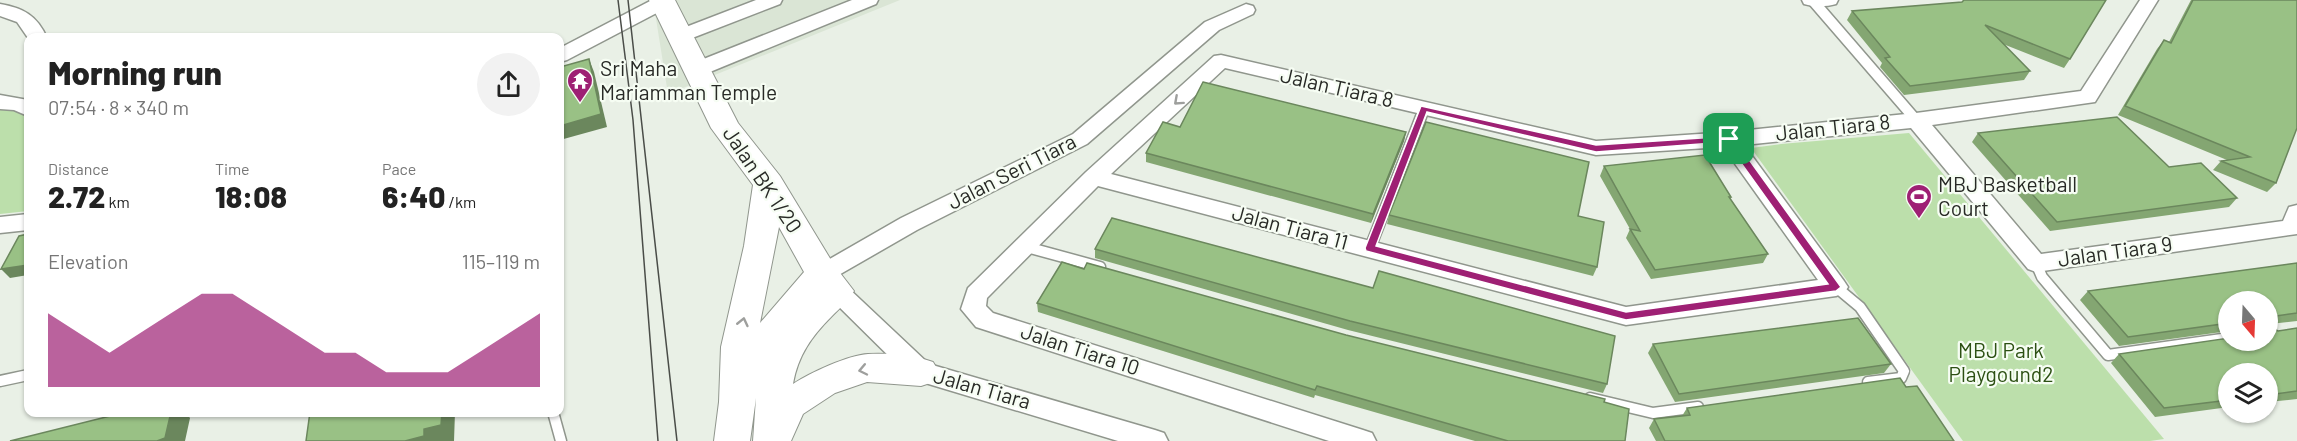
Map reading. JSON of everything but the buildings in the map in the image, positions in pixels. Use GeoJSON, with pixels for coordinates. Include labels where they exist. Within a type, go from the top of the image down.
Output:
{"type":"FeatureCollection","features":[{"type":"Feature","properties":{"kind":"street"},"geometry":{"type":"LineString","coordinates":[[680,36],[773,0]]}},
{"type":"Feature","properties":{"kind":"street"},"geometry":{"type":"LineString","coordinates":[[698,69],[869,0]]}},
{"type":"Feature","properties":{"kind":"street","name":"Jalan Tiara 8"},"geometry":{"type":"LineString","coordinates":[[1221,61],[1596,148],[1729,139],[1916,120],[2088,97],[2150,0]]}},
{"type":"Feature","properties":{"kind":"street"},"geometry":{"type":"LineString","coordinates":[[564,54],[662,1]]}},
{"type":"Feature","properties":{"kind":"street","name":"Jalan BK 1/20"},"geometry":{"type":"LineString","coordinates":[[662,1],[726,128],[769,183],[829,283]]}},
{"type":"Feature","properties":{"kind":"street"},"geometry":{"type":"LineString","coordinates":[[0,10],[16,12],[29,20],[36,33]]}},
{"type":"Feature","properties":{"kind":"street","name":"Jalan Seri Tiara"},"geometry":{"type":"LineString","coordinates":[[829,283],[909,224],[1080,139],[1212,26],[1246,10]]}},
{"type":"Feature","properties":{"kind":"street","name":"Jalan Tiara 10"},"geometry":{"type":"LineString","coordinates":[[1221,61],[1094,177],[1023,246],[976,294],[973,309],[985,320],[1363,441]]}},
{"type":"Feature","properties":{"kind":"street","name":"Jalan Tiara 9"},"geometry":{"type":"LineString","coordinates":[[1916,120],[2036,263],[2291,228],[2297,213]]}},
{"type":"Feature","properties":{"kind":"street"},"geometry":{"type":"LineString","coordinates":[[1729,139],[1836,287]]}},
{"type":"Feature","properties":{"kind":"street","name":"Jalan Tiara 11"},"geometry":{"type":"LineString","coordinates":[[1094,177],[1626,316],[1836,287]]}},
{"type":"Feature","properties":{"kind":"street"},"geometry":{"type":"LineString","coordinates":[[732,441],[738,347],[760,246],[769,183]]}},
{"type":"Feature","properties":{"kind":"street"},"geometry":{"type":"LineString","coordinates":[[0,225],[24,222]]}},
{"type":"Feature","properties":{"kind":"street"},"geometry":{"type":"LineString","coordinates":[[736,401],[766,339],[790,306],[829,283]]}},
{"type":"Feature","properties":{"kind":"street"},"geometry":{"type":"LineString","coordinates":[[772,441],[774,386],[780,361],[829,283]]}},
{"type":"Feature","properties":{"kind":"street","name":"Jalan Tiara"},"geometry":{"type":"LineString","coordinates":[[829,283],[921,372],[1155,441]]}},
{"type":"Feature","properties":{"kind":"street"},"geometry":{"type":"LineString","coordinates":[[772,441],[790,404],[823,383],[866,368],[921,372]]}},
{"type":"Feature","properties":{"kind":"lane"},"geometry":{"type":"LineString","coordinates":[[1818,1],[1916,120]]}},
{"type":"Feature","properties":{"kind":"lane"},"geometry":{"type":"LineString","coordinates":[[1370,248],[1424,109]]}},
{"type":"Feature","properties":{"kind":"lane"},"geometry":{"type":"LineString","coordinates":[[1023,246],[1115,272]]}},
{"type":"Feature","properties":{"kind":"lane"},"geometry":{"type":"LineString","coordinates":[[2036,263],[2042,277],[2108,355],[2218,340]]}},
{"type":"Feature","properties":{"kind":"lane"},"geometry":{"type":"LineString","coordinates":[[1836,287],[1860,307],[1905,371],[1901,378],[1854,384]]}},
{"type":"Feature","properties":{"kind":"lane"},"geometry":{"type":"LineString","coordinates":[[0,381],[24,376]]}},
{"type":"Feature","properties":{"kind":"lane"},"geometry":{"type":"LineString","coordinates":[[1574,394],[1653,413],[1712,405]]}},
{"type":"Feature","properties":{"kind":"lane"},"geometry":{"type":"LineString","coordinates":[[554,417],[561,441]]}},
{"type":"Feature","properties":{"kind":"shaded area"},"geometry":{"type":"Polygon","coordinates":[[[653,0],[900,0],[668,94],[653,0]]]}},
{"type":"Feature","properties":{"kind":"green space"},"geometry":{"type":"Polygon","coordinates":[[[24,107],[24,211],[0,214],[0,109],[24,107]]]}},
{"type":"Feature","properties":{"kind":"green space","name":"MBJ Park Playgound2"},"geometry":{"type":"Polygon","coordinates":[[[1909,133],[2164,439],[2150,441],[1963,441],[1751,148],[1909,133]]]}},
{"type":"Feature","properties":{"kind":"tram line"},"geometry":{"type":"LineString","coordinates":[[618,0],[633,120],[658,441]]}},
{"type":"Feature","properties":{"kind":"tram line"},"geometry":{"type":"LineString","coordinates":[[628,0],[677,441]]}},
{"type":"Feature","properties":{"kind":"place","name":"Sri Maha Mariamman Temple"},"geometry":{"type":"Point","coordinates":[580,104]}},
{"type":"Feature","properties":{"kind":"place","name":"MBJ Basketball Court"},"geometry":{"type":"Point","coordinates":[1919,220]}},
{"type":"Feature","properties":{"kind":"route"},"geometry":{"type":"LineString","coordinates":[[1424,109],[1596,148],[1729,139],[1836,287],[1626,316],[1370,248],[1424,109]]}}]}
